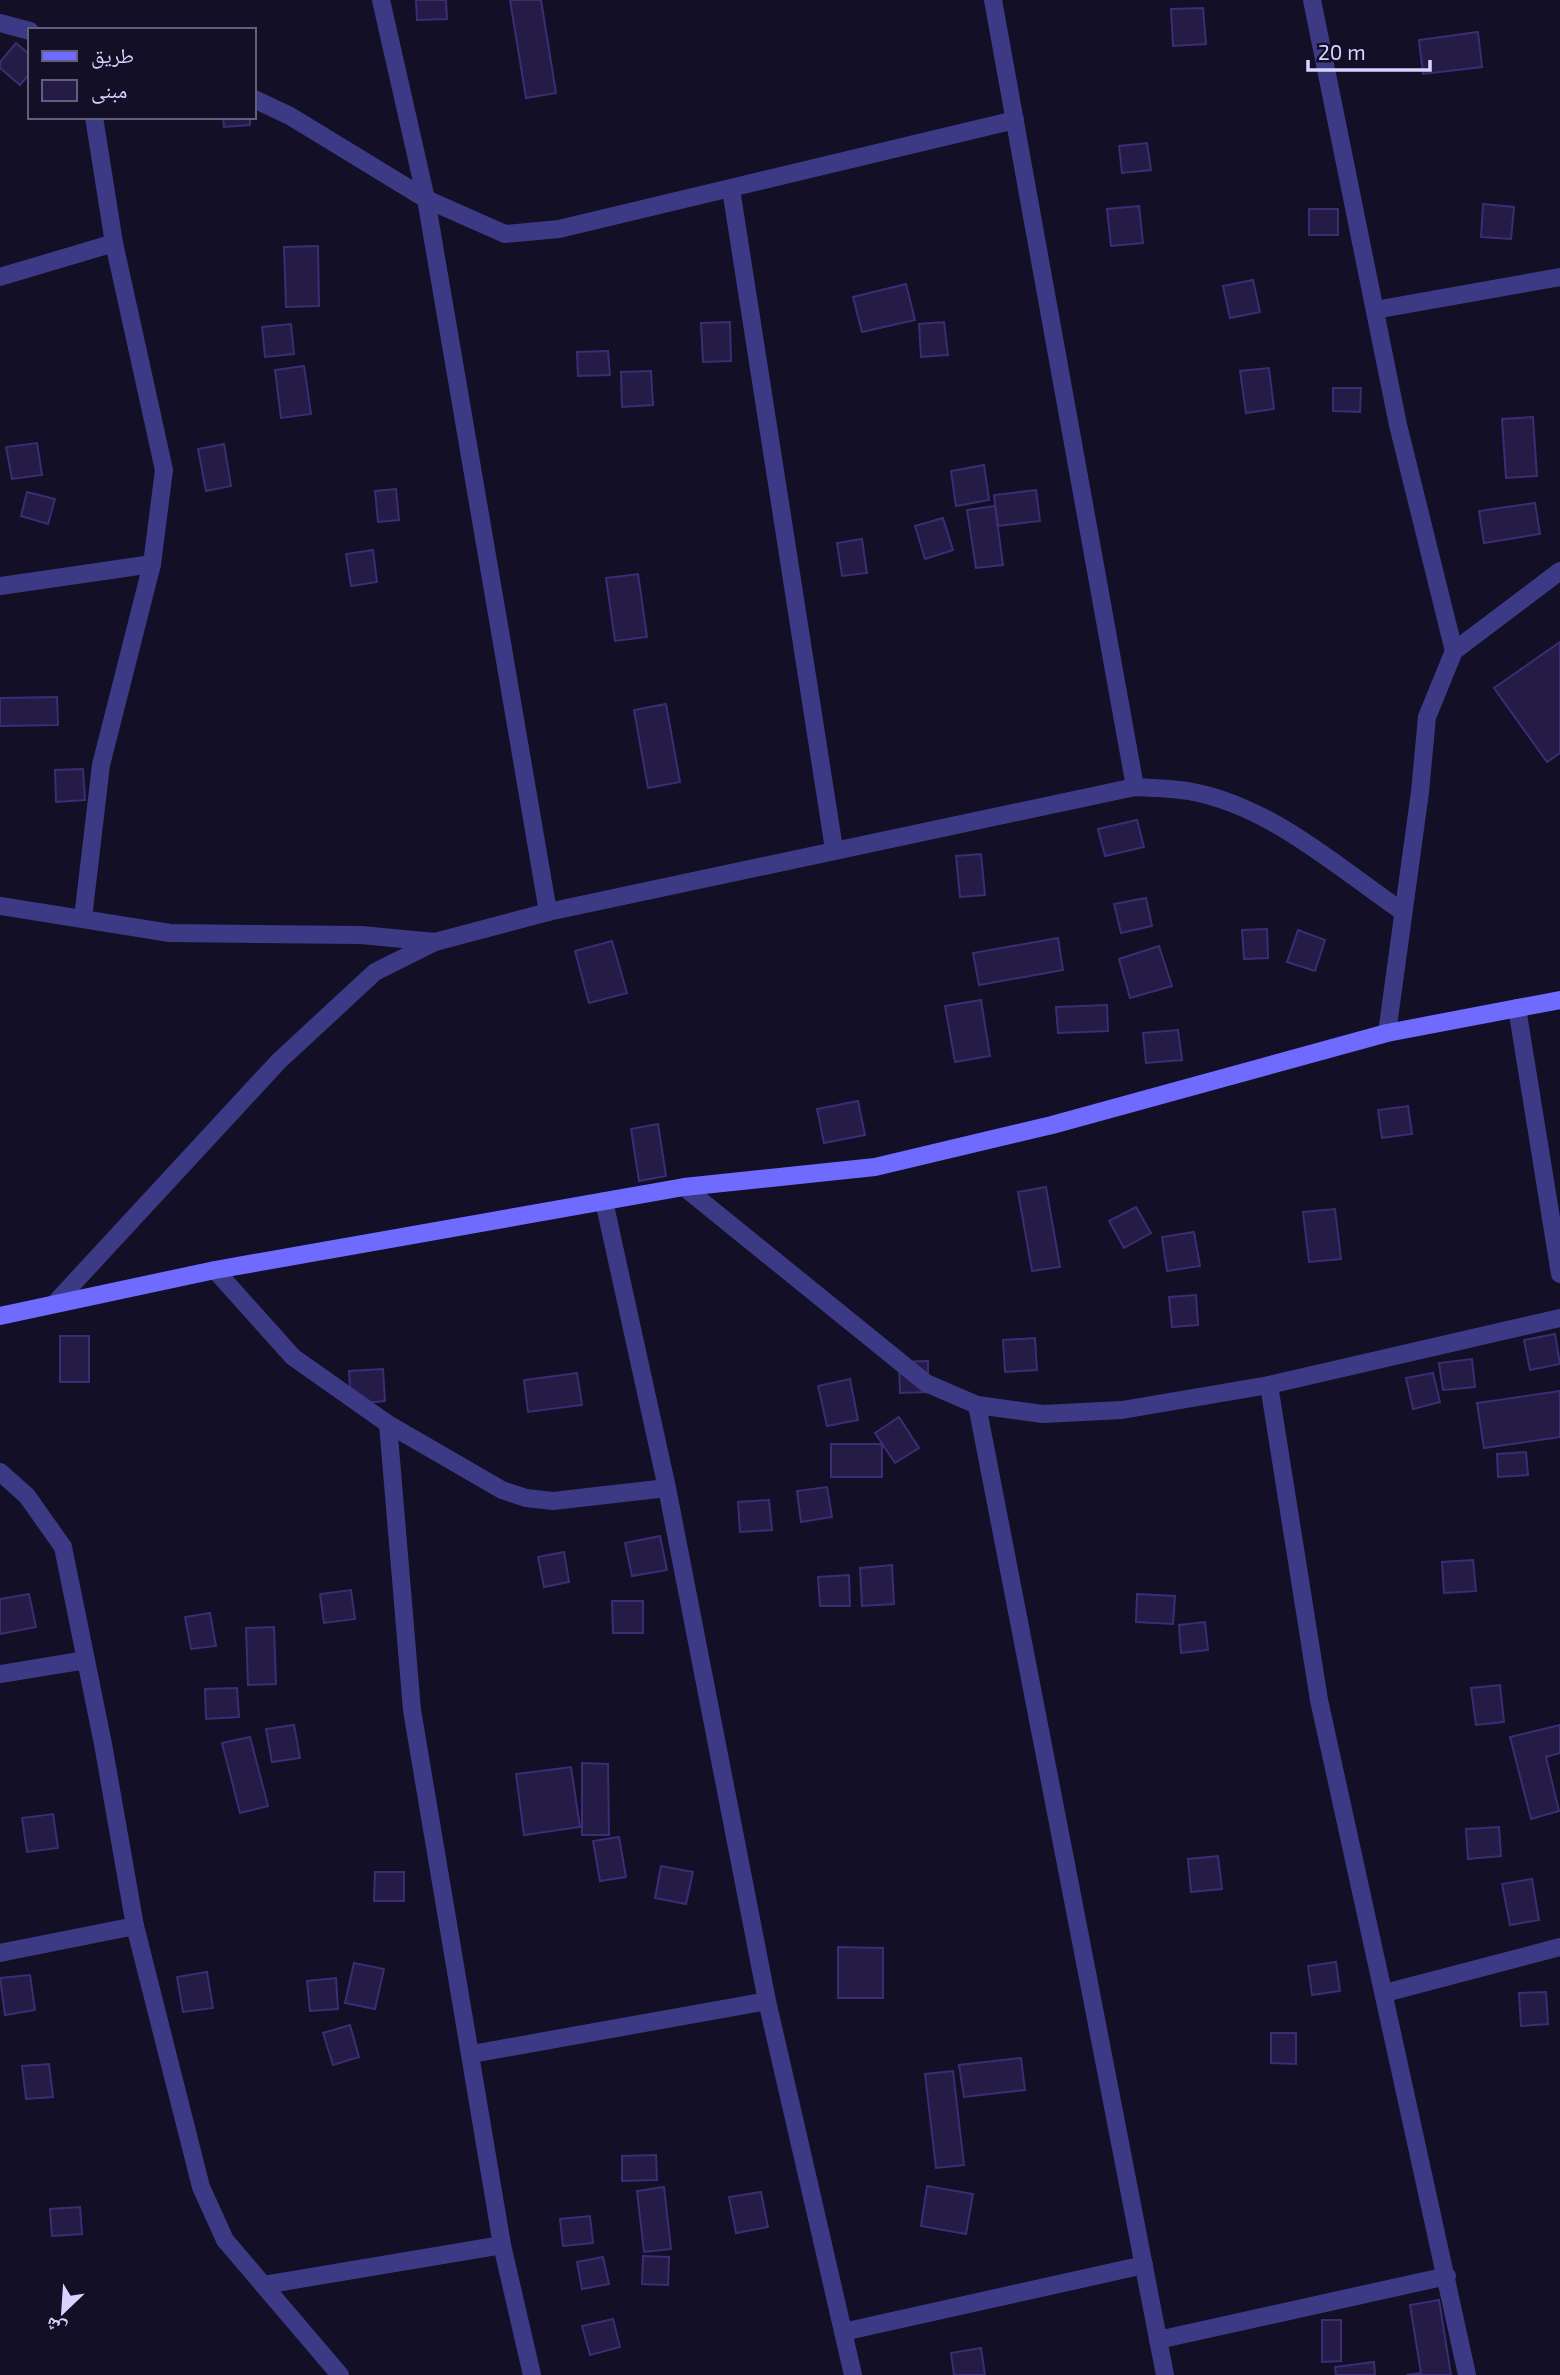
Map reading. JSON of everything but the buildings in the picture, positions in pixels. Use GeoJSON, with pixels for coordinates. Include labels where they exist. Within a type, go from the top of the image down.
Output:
{"type":"FeatureCollection","features":[{"type":"Feature","properties":{"kind":"street"},"geometry":{"type":"LineString","coordinates":[[381,0],[426,199],[548,912]]}},
{"type":"Feature","properties":{"kind":"street"},"geometry":{"type":"LineString","coordinates":[[993,0],[1135,787]]}},
{"type":"Feature","properties":{"kind":"street"},"geometry":{"type":"LineString","coordinates":[[1312,0],[1398,425],[1454,651]]}},
{"type":"Feature","properties":{"kind":"street"},"geometry":{"type":"LineString","coordinates":[[0,23],[28,30]]}},
{"type":"Feature","properties":{"kind":"street"},"geometry":{"type":"LineString","coordinates":[[256,100],[290,116],[426,199],[505,234],[559,229],[1015,120]]}},
{"type":"Feature","properties":{"kind":"street"},"geometry":{"type":"LineString","coordinates":[[83,918],[101,765],[152,564],[164,470],[114,243],[94,119]]}},
{"type":"Feature","properties":{"kind":"street"},"geometry":{"type":"LineString","coordinates":[[731,189],[834,849]]}},
{"type":"Feature","properties":{"kind":"street"},"geometry":{"type":"LineString","coordinates":[[0,276],[114,243]]}},
{"type":"Feature","properties":{"kind":"street"},"geometry":{"type":"LineString","coordinates":[[1375,310],[1560,277]]}},
{"type":"Feature","properties":{"kind":"street"},"geometry":{"type":"LineString","coordinates":[[0,586],[152,564]]}},
{"type":"Feature","properties":{"kind":"street"},"geometry":{"type":"LineString","coordinates":[[1387,1033],[1427,717],[1454,651],[1560,570]]}},
{"type":"Feature","properties":{"kind":"street"},"geometry":{"type":"LineString","coordinates":[[56,1302],[279,1061],[375,972],[435,942],[548,912],[1135,787],[1189,791],[1247,810],[1305,841],[1404,912]]}},
{"type":"Feature","properties":{"kind":"street"},"geometry":{"type":"LineString","coordinates":[[0,906],[170,933],[361,935],[435,942]]}},
{"type":"Feature","properties":{"kind":"street"},"geometry":{"type":"LineString","coordinates":[[0,1316],[215,1270],[684,1187],[875,1167],[1052,1125],[1387,1033],[1560,1000]]}},
{"type":"Feature","properties":{"kind":"street"},"geometry":{"type":"LineString","coordinates":[[1517,1008],[1560,1275]]}},
{"type":"Feature","properties":{"kind":"street"},"geometry":{"type":"LineString","coordinates":[[684,1187],[926,1383],[977,1405],[1043,1413],[1122,1410],[1269,1385],[1560,1318]]}},
{"type":"Feature","properties":{"kind":"street"},"geometry":{"type":"LineString","coordinates":[[604,1201],[667,1488],[767,2001],[853,2375]]}},
{"type":"Feature","properties":{"kind":"street"},"geometry":{"type":"LineString","coordinates":[[215,1270],[293,1357],[388,1424],[502,1490],[526,1498],[553,1502],[667,1488]]}},
{"type":"Feature","properties":{"kind":"street"},"geometry":{"type":"LineString","coordinates":[[1269,1385],[1319,1700],[1467,2375]]}},
{"type":"Feature","properties":{"kind":"street"},"geometry":{"type":"LineString","coordinates":[[977,1405],[1164,2375]]}},
{"type":"Feature","properties":{"kind":"street"},"geometry":{"type":"LineString","coordinates":[[388,1424],[412,1710],[472,2054],[502,2245],[532,2375]]}},
{"type":"Feature","properties":{"kind":"street"},"geometry":{"type":"LineString","coordinates":[[0,1472],[27,1496],[63,1547],[135,1926],[201,2187],[225,2240],[340,2375]]}},
{"type":"Feature","properties":{"kind":"street"},"geometry":{"type":"LineString","coordinates":[[0,1674],[86,1660]]}},
{"type":"Feature","properties":{"kind":"street"},"geometry":{"type":"LineString","coordinates":[[0,1953],[135,1926]]}},
{"type":"Feature","properties":{"kind":"street"},"geometry":{"type":"LineString","coordinates":[[1385,1993],[1560,1947]]}},
{"type":"Feature","properties":{"kind":"street"},"geometry":{"type":"LineString","coordinates":[[472,2054],[767,2001]]}},
{"type":"Feature","properties":{"kind":"street"},"geometry":{"type":"LineString","coordinates":[[264,2285],[502,2245]]}},
{"type":"Feature","properties":{"kind":"street"},"geometry":{"type":"LineString","coordinates":[[843,2332],[1144,2266]]}},
{"type":"Feature","properties":{"kind":"street"},"geometry":{"type":"LineString","coordinates":[[1158,2340],[1447,2276]]}}]}
